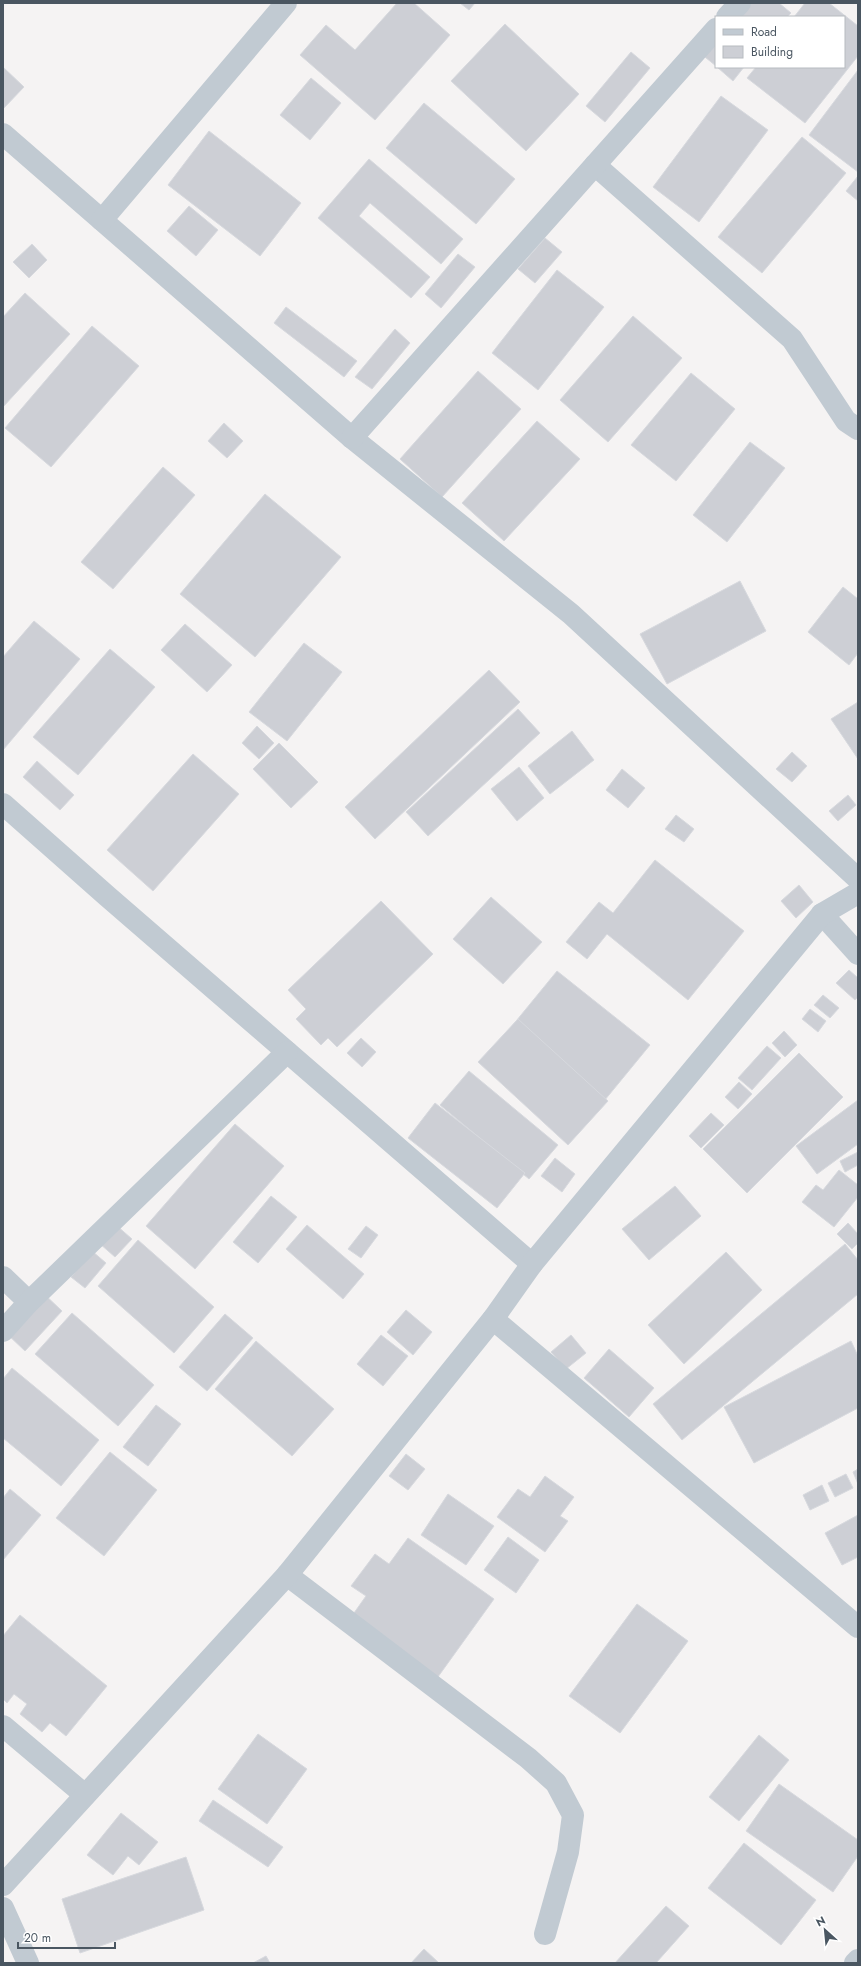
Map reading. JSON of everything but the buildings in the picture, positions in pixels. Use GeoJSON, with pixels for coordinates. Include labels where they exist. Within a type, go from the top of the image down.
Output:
{"type":"FeatureCollection","features":[{"type":"Feature","properties":{"kind":"street"},"geometry":{"type":"LineString","coordinates":[[102,220],[286,3]]}},
{"type":"Feature","properties":{"kind":"street"},"geometry":{"type":"LineString","coordinates":[[728,16],[740,3]]}},
{"type":"Feature","properties":{"kind":"street"},"geometry":{"type":"LineString","coordinates":[[352,438],[715,30]]}},
{"type":"Feature","properties":{"kind":"street"},"geometry":{"type":"LineString","coordinates":[[3,134],[352,438],[571,614],[858,879]]}},
{"type":"Feature","properties":{"kind":"street"},"geometry":{"type":"LineString","coordinates":[[595,165],[792,338],[846,420],[858,429]]}},
{"type":"Feature","properties":{"kind":"street"},"geometry":{"type":"LineString","coordinates":[[3,804],[532,1264]]}},
{"type":"Feature","properties":{"kind":"street"},"geometry":{"type":"LineString","coordinates":[[3,1885],[287,1575],[493,1319],[532,1264],[822,914],[858,893]]}},
{"type":"Feature","properties":{"kind":"street"},"geometry":{"type":"LineString","coordinates":[[822,914],[858,954]]}},
{"type":"Feature","properties":{"kind":"street"},"geometry":{"type":"LineString","coordinates":[[3,1331],[28,1302],[287,1052]]}},
{"type":"Feature","properties":{"kind":"street"},"geometry":{"type":"LineString","coordinates":[[3,1277],[28,1302]]}},
{"type":"Feature","properties":{"kind":"street"},"geometry":{"type":"LineString","coordinates":[[493,1319],[858,1627]]}},
{"type":"Feature","properties":{"kind":"street"},"geometry":{"type":"LineString","coordinates":[[287,1575],[528,1758],[556,1783],[573,1815],[568,1852],[545,1934]]}},
{"type":"Feature","properties":{"kind":"street"},"geometry":{"type":"LineString","coordinates":[[3,1726],[85,1795]]}},
{"type":"Feature","properties":{"kind":"street"},"geometry":{"type":"LineString","coordinates":[[3,1908],[28,1963]]}},
{"type":"Feature","properties":{"kind":"street"},"geometry":{"type":"LineString","coordinates":[[855,1963],[858,1960]]}}]}
